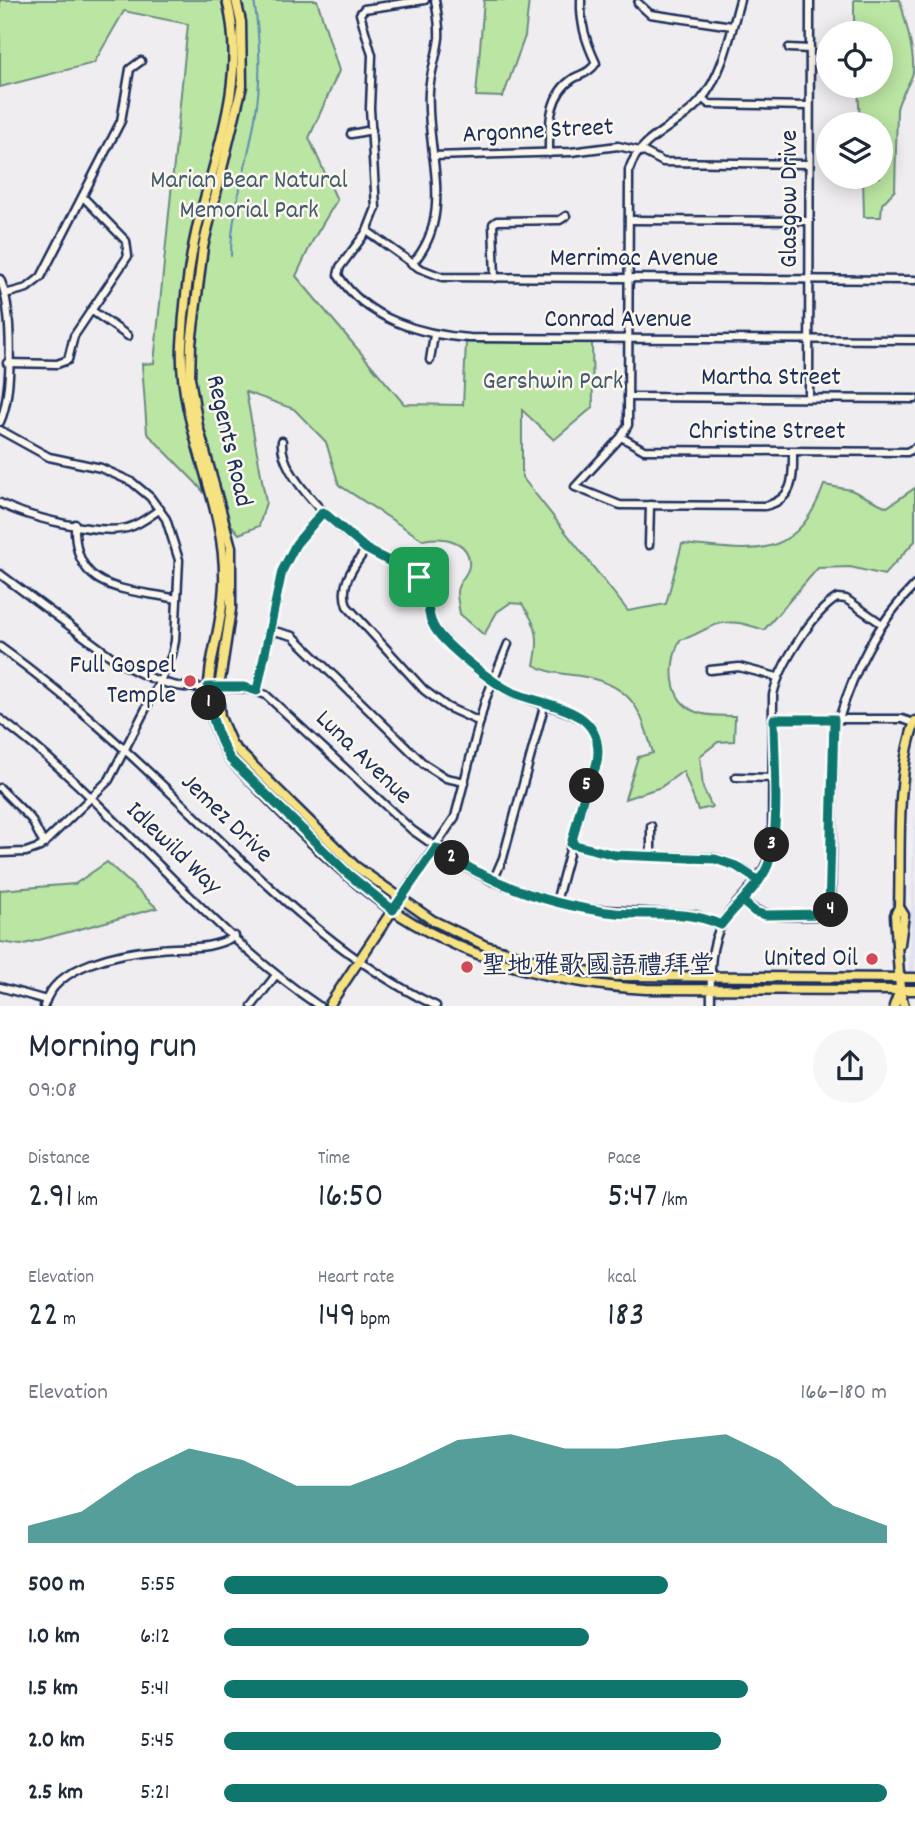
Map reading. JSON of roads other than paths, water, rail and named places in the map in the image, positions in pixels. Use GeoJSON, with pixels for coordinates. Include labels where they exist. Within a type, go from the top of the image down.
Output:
{"type":"FeatureCollection","features":[{"type":"Feature","properties":{"kind":"main road","name":"Regents Road"},"geometry":{"type":"LineString","coordinates":[[227,0],[234,54],[233,85],[198,227],[182,344],[182,380],[189,424],[223,546],[224,585],[208,687],[209,711],[218,738],[230,759],[348,874],[393,910],[482,955],[537,974],[615,987],[915,990]]}},
{"type":"Feature","properties":{"kind":"main road","name":"Regents Road"},"geometry":{"type":"LineString","coordinates":[[236,0],[241,22],[242,86],[203,247],[190,355],[191,390],[198,426],[231,547],[231,609],[218,687],[220,717],[232,746],[355,866],[399,900],[460,935],[540,963],[616,976],[915,978]]}},
{"type":"Feature","properties":{"kind":"main road"},"geometry":{"type":"LineString","coordinates":[[904,1006],[900,990],[900,944],[904,931],[904,915],[899,907],[902,790],[915,722]]}},
{"type":"Feature","properties":{"kind":"main road"},"geometry":{"type":"LineString","coordinates":[[325,1005],[358,962],[399,900]]}},
{"type":"Feature","properties":{"kind":"main road"},"geometry":{"type":"LineString","coordinates":[[894,1006],[900,990]]}},
{"type":"Feature","properties":{"kind":"street"},"geometry":{"type":"LineString","coordinates":[[367,231],[376,208],[377,191],[372,130],[372,55],[360,14],[364,9],[425,0]]}},
{"type":"Feature","properties":{"kind":"street"},"geometry":{"type":"LineString","coordinates":[[412,264],[429,239],[435,221],[437,197],[429,90],[439,38],[435,0]]}},
{"type":"Feature","properties":{"kind":"street"},"geometry":{"type":"LineString","coordinates":[[549,153],[552,106],[564,85],[592,71],[596,62],[586,42],[581,18],[581,0]]}},
{"type":"Feature","properties":{"kind":"street"},"geometry":{"type":"LineString","coordinates":[[740,0],[717,73],[703,99],[686,117],[637,151],[629,170],[628,425],[621,437],[575,487],[620,505],[775,503],[786,496],[792,486],[793,452]]}},
{"type":"Feature","properties":{"kind":"street","name":"Glasgow Drive"},"geometry":{"type":"LineString","coordinates":[[809,398],[810,0]]}},
{"type":"Feature","properties":{"kind":"street"},"geometry":{"type":"LineString","coordinates":[[638,3],[650,14],[732,26]]}},
{"type":"Feature","properties":{"kind":"street"},"geometry":{"type":"LineString","coordinates":[[789,48],[810,49]]}},
{"type":"Feature","properties":{"kind":"street"},"geometry":{"type":"LineString","coordinates":[[5,294],[27,288],[41,277],[121,121],[130,69],[141,61]]}},
{"type":"Feature","properties":{"kind":"street"},"geometry":{"type":"LineString","coordinates":[[703,99],[709,104],[809,106]]}},
{"type":"Feature","properties":{"kind":"street"},"geometry":{"type":"LineString","coordinates":[[351,134],[372,130]]}},
{"type":"Feature","properties":{"kind":"street","name":"Argonne Street"},"geometry":{"type":"LineString","coordinates":[[433,156],[549,153],[618,146],[663,162],[809,164]]}},
{"type":"Feature","properties":{"kind":"street"},"geometry":{"type":"LineString","coordinates":[[7,363],[57,364],[68,360],[74,336],[128,256],[127,241],[83,197]]}},
{"type":"Feature","properties":{"kind":"street"},"geometry":{"type":"LineString","coordinates":[[495,278],[493,225],[497,221],[560,220],[566,216]]}},
{"type":"Feature","properties":{"kind":"street"},"geometry":{"type":"LineString","coordinates":[[629,220],[809,221]]}},
{"type":"Feature","properties":{"kind":"street","name":"Merrimac Avenue"},"geometry":{"type":"LineString","coordinates":[[367,231],[412,264],[442,277],[915,280]]}},
{"type":"Feature","properties":{"kind":"street","name":"Conrad Avenue"},"geometry":{"type":"LineString","coordinates":[[367,231],[340,267],[339,278],[383,316],[408,328],[434,335],[476,338],[915,340]]}},
{"type":"Feature","properties":{"kind":"street"},"geometry":{"type":"LineString","coordinates":[[0,279],[8,307],[4,336],[7,363],[5,408],[0,422]]}},
{"type":"Feature","properties":{"kind":"street"},"geometry":{"type":"LineString","coordinates":[[92,310],[128,336]]}},
{"type":"Feature","properties":{"kind":"street"},"geometry":{"type":"LineString","coordinates":[[430,360],[434,335]]}},
{"type":"Feature","properties":{"kind":"street","name":"Martha Street"},"geometry":{"type":"LineString","coordinates":[[628,397],[915,399]]}},
{"type":"Feature","properties":{"kind":"street"},"geometry":{"type":"LineString","coordinates":[[0,430],[49,457],[101,468],[122,476],[150,497],[160,509],[175,540],[179,561],[172,655],[127,750],[109,780],[44,844],[26,852],[0,853]]}},
{"type":"Feature","properties":{"kind":"street","name":"Christine Street"},"geometry":{"type":"LineString","coordinates":[[621,437],[644,450],[907,452],[915,448]]}},
{"type":"Feature","properties":{"kind":"street"},"geometry":{"type":"LineString","coordinates":[[282,441],[287,463],[323,512],[366,549],[424,580],[428,614],[434,629],[493,681],[515,694],[576,714],[594,731],[598,753],[556,902]]}},
{"type":"Feature","properties":{"kind":"street"},"geometry":{"type":"LineString","coordinates":[[0,503],[39,520],[125,528],[160,509]]}},
{"type":"Feature","properties":{"kind":"street"},"geometry":{"type":"LineString","coordinates":[[649,545],[650,505]]}},
{"type":"Feature","properties":{"kind":"street"},"geometry":{"type":"LineString","coordinates":[[257,691],[286,561],[323,512]]}},
{"type":"Feature","properties":{"kind":"street"},"geometry":{"type":"LineString","coordinates":[[75,524],[77,556],[93,577],[106,584],[177,599]]}},
{"type":"Feature","properties":{"kind":"street"},"geometry":{"type":"LineString","coordinates":[[366,549],[344,584],[343,595],[347,606],[424,690],[447,707],[480,722]]}},
{"type":"Feature","properties":{"kind":"street","name":"Luna Avenue"},"geometry":{"type":"LineString","coordinates":[[0,574],[117,661],[160,681],[185,687],[244,687],[278,703],[398,818],[436,848],[493,881],[556,902],[618,913],[696,915],[721,925]]}},
{"type":"Feature","properties":{"kind":"street"},"geometry":{"type":"LineString","coordinates":[[742,901],[758,914],[825,916],[832,906],[836,719],[851,680],[882,624],[915,585]]}},
{"type":"Feature","properties":{"kind":"street"},"geometry":{"type":"LineString","coordinates":[[711,1006],[711,956],[721,925],[759,881],[768,866],[772,846],[777,677],[786,659],[836,598],[846,599],[882,624]]}},
{"type":"Feature","properties":{"kind":"street"},"geometry":{"type":"LineString","coordinates":[[270,629],[293,636],[424,764],[446,778],[465,782]]}},
{"type":"Feature","properties":{"kind":"street"},"geometry":{"type":"LineString","coordinates":[[399,900],[455,817],[480,722],[508,644]]}},
{"type":"Feature","properties":{"kind":"street","name":"Jemez Drive"},"geometry":{"type":"LineString","coordinates":[[0,647],[49,682],[127,750],[301,918],[358,962],[399,988],[436,1006]]}},
{"type":"Feature","properties":{"kind":"street"},"geometry":{"type":"LineString","coordinates":[[710,670],[739,667],[777,677]]}},
{"type":"Feature","properties":{"kind":"street"},"geometry":{"type":"LineString","coordinates":[[493,881],[503,858],[545,703]]}},
{"type":"Feature","properties":{"kind":"street","name":"Idlewild Way"},"geometry":{"type":"LineString","coordinates":[[0,719],[93,798],[276,975],[325,1005]]}},
{"type":"Feature","properties":{"kind":"street"},"geometry":{"type":"LineString","coordinates":[[774,719],[902,719],[915,722]]}},
{"type":"Feature","properties":{"kind":"street"},"geometry":{"type":"LineString","coordinates":[[736,777],[774,778]]}},
{"type":"Feature","properties":{"kind":"street"},"geometry":{"type":"LineString","coordinates":[[0,788],[31,819],[44,844]]}},
{"type":"Feature","properties":{"kind":"street"},"geometry":{"type":"LineString","coordinates":[[651,826],[651,856]]}},
{"type":"Feature","properties":{"kind":"street"},"geometry":{"type":"LineString","coordinates":[[571,844],[615,855],[715,859],[736,866],[759,881]]}},
{"type":"Feature","properties":{"kind":"street"},"geometry":{"type":"LineString","coordinates":[[0,987],[45,1003],[57,981],[75,969],[143,951],[218,946],[234,936]]}},
{"type":"Feature","properties":{"kind":"street"},"geometry":{"type":"LineString","coordinates":[[252,1006],[276,975]]}},
{"type":"Feature","properties":{"kind":"waterway"},"geometry":{"type":"LineString","coordinates":[[231,256],[234,221],[259,89],[259,44],[254,0]]}},
{"type":"Feature","properties":{"kind":"place","name":"Full Gospel Temple"},"geometry":{"type":"Point","coordinates":[190,681]}},
{"type":"Feature","properties":{"kind":"place","name":"United Oil"},"geometry":{"type":"Point","coordinates":[872,959]}},
{"type":"Feature","properties":{"kind":"place","name":"聖地雅歌國語禮拜堂"},"geometry":{"type":"Point","coordinates":[467,967]}},
{"type":"Feature","properties":{"kind":"park label","name":"Marian Bear Natural Memorial Park"},"geometry":{"type":"Point","coordinates":[249,196]}},
{"type":"Feature","properties":{"kind":"park label","name":"Gershwin Park"},"geometry":{"type":"Point","coordinates":[553,382]}}]}
